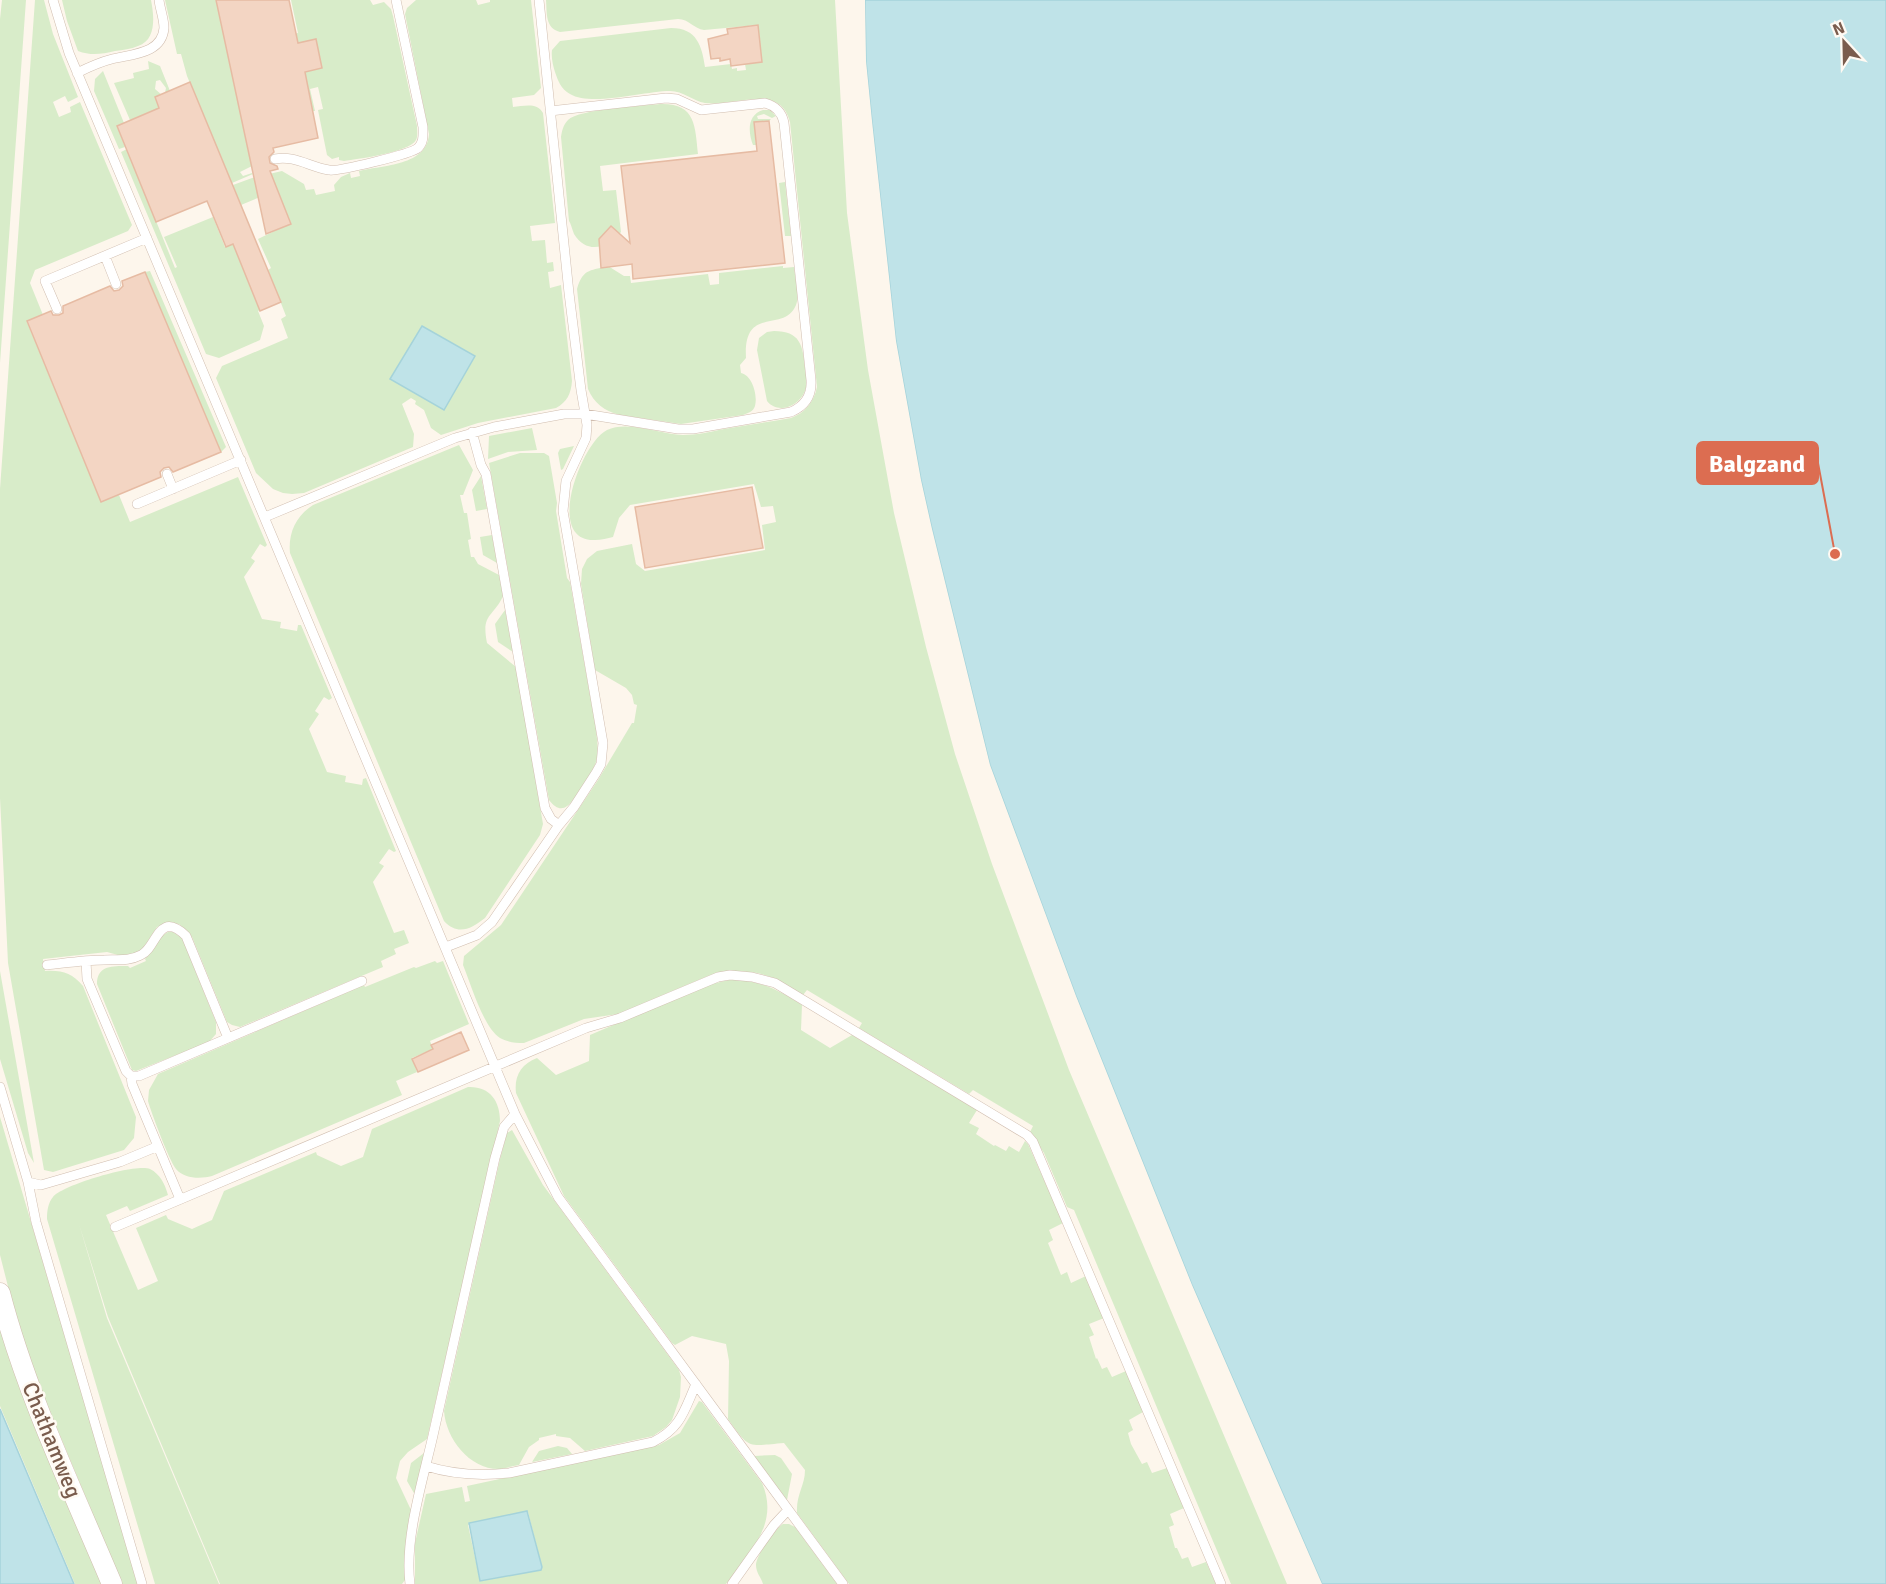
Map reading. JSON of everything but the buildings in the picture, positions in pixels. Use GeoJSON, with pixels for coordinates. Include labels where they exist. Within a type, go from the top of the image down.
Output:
{"type":"FeatureCollection","features":[{"type":"Feature","properties":{"kind":"street","name":"Chathamweg"},"geometry":{"type":"LineString","coordinates":[[0,1293],[34,1396],[112,1584]]}},
{"type":"Feature","properties":{"kind":"lane"},"geometry":{"type":"LineString","coordinates":[[53,0],[77,73],[496,1065],[514,1114],[558,1197],[843,1584]]}},
{"type":"Feature","properties":{"kind":"lane"},"geometry":{"type":"LineString","coordinates":[[77,73],[96,64],[141,53],[154,47],[164,28],[159,0]]}},
{"type":"Feature","properties":{"kind":"lane"},"geometry":{"type":"LineString","coordinates":[[275,159],[286,157],[331,171],[404,154],[420,146],[423,140],[423,127],[396,0]]}},
{"type":"Feature","properties":{"kind":"lane"},"geometry":{"type":"LineString","coordinates":[[446,947],[465,941],[487,928],[574,807],[601,764],[603,753],[603,742],[562,511],[566,481],[586,438],[587,425],[569,293],[539,0]]}},
{"type":"Feature","properties":{"kind":"lane"},"geometry":{"type":"LineString","coordinates":[[265,517],[472,432],[555,416],[585,414],[678,429],[693,429],[791,412],[808,399],[812,387],[784,123],[780,111],[765,104],[701,110],[671,98],[550,111]]}},
{"type":"Feature","properties":{"kind":"lane"},"geometry":{"type":"LineString","coordinates":[[57,309],[45,281],[147,238]]}},
{"type":"Feature","properties":{"kind":"lane"},"geometry":{"type":"LineString","coordinates":[[105,256],[116,284]]}},
{"type":"Feature","properties":{"kind":"lane"},"geometry":{"type":"LineString","coordinates":[[472,432],[481,465],[486,474],[546,808],[551,819],[559,825]]}},
{"type":"Feature","properties":{"kind":"lane"},"geometry":{"type":"LineString","coordinates":[[137,504],[241,460]]}},
{"type":"Feature","properties":{"kind":"lane"},"geometry":{"type":"LineString","coordinates":[[167,474],[173,489]]}},
{"type":"Feature","properties":{"kind":"lane"},"geometry":{"type":"LineString","coordinates":[[47,965],[106,959],[127,961],[144,954],[149,949],[155,935],[162,929],[170,927],[179,930],[187,939],[228,1038]]}},
{"type":"Feature","properties":{"kind":"lane"},"geometry":{"type":"LineString","coordinates":[[86,961],[87,979],[126,1071],[131,1076],[156,1147],[180,1199]]}},
{"type":"Feature","properties":{"kind":"lane"},"geometry":{"type":"LineString","coordinates":[[115,1227],[496,1065],[586,1028],[620,1018],[706,981],[730,975],[752,976],[775,983],[1027,1135],[1038,1152],[1221,1584]]}},
{"type":"Feature","properties":{"kind":"lane"},"geometry":{"type":"LineString","coordinates":[[131,1076],[139,1076],[362,981]]}},
{"type":"Feature","properties":{"kind":"lane"},"geometry":{"type":"LineString","coordinates":[[0,1087],[28,1182],[36,1222],[142,1584]]}},
{"type":"Feature","properties":{"kind":"lane"},"geometry":{"type":"LineString","coordinates":[[410,1584],[408,1561],[411,1537],[426,1466],[495,1158],[504,1127],[514,1114]]}},
{"type":"Feature","properties":{"kind":"lane"},"geometry":{"type":"LineString","coordinates":[[28,1182],[41,1185],[49,1183],[120,1162],[156,1147]]}},
{"type":"Feature","properties":{"kind":"lane"},"geometry":{"type":"LineString","coordinates":[[426,1466],[447,1473],[469,1475],[509,1473],[653,1442],[664,1437],[679,1422],[696,1384]]}},
{"type":"Feature","properties":{"kind":"lane"},"geometry":{"type":"LineString","coordinates":[[732,1584],[774,1525],[788,1510]]}},
{"type":"Feature","properties":{"kind":"green space"},"geometry":{"type":"Polygon","coordinates":[[[2,0],[26,0],[0,363],[0,19],[2,0]]]}},
{"type":"Feature","properties":{"kind":"green space"},"geometry":{"type":"Polygon","coordinates":[[[35,0],[44,0],[53,34],[78,97],[68,102],[65,96],[53,102],[59,117],[71,112],[70,107],[80,102],[132,225],[128,231],[35,270],[30,283],[43,315],[27,322],[101,502],[119,495],[130,522],[238,477],[267,545],[265,547],[260,544],[251,558],[255,561],[244,577],[262,619],[281,622],[280,628],[297,631],[298,625],[301,625],[332,698],[329,700],[324,697],[315,711],[319,714],[309,729],[327,772],[346,776],[345,782],[362,785],[363,779],[366,778],[396,851],[389,849],[379,863],[384,866],[373,882],[394,933],[404,930],[409,943],[394,949],[396,954],[381,961],[383,967],[240,1027],[227,1022],[192,937],[179,924],[169,923],[157,927],[142,950],[125,957],[107,952],[43,959],[45,971],[66,973],[83,986],[136,1117],[134,1138],[124,1150],[53,1172],[44,1170],[8,963],[0,798],[0,489],[35,0]]]}},
{"type":"Feature","properties":{"kind":"green space"},"geometry":{"type":"Polygon","coordinates":[[[62,0],[151,0],[153,26],[151,33],[144,43],[130,49],[97,54],[78,51],[62,0]]]}},
{"type":"Feature","properties":{"kind":"green space"},"geometry":{"type":"Polygon","coordinates":[[[165,0],[216,0],[252,166],[240,172],[243,176],[253,174],[232,183],[187,76],[181,54],[177,54],[165,0]]]}},
{"type":"Feature","properties":{"kind":"green space"},"geometry":{"type":"Polygon","coordinates":[[[291,0],[370,0],[373,5],[384,2],[391,9],[417,126],[417,138],[412,144],[383,154],[344,161],[339,160],[339,157],[332,159],[327,155],[318,110],[323,109],[318,87],[310,89],[315,111],[312,111],[274,49],[265,40],[298,33],[291,0]]]}},
{"type":"Feature","properties":{"kind":"green space"},"geometry":{"type":"Polygon","coordinates":[[[416,0],[476,0],[478,5],[490,2],[490,0],[531,0],[541,88],[534,95],[512,98],[513,107],[534,106],[543,113],[555,223],[530,226],[532,241],[545,240],[547,263],[553,262],[554,271],[548,272],[550,288],[561,285],[572,381],[571,390],[566,400],[556,408],[478,423],[441,435],[431,428],[424,410],[411,398],[402,404],[414,434],[413,447],[304,493],[283,493],[273,489],[256,473],[216,378],[222,366],[288,338],[281,319],[286,316],[268,270],[271,268],[258,239],[291,223],[277,190],[241,205],[233,185],[282,171],[304,184],[306,190],[314,189],[316,195],[335,191],[334,185],[341,177],[350,173],[351,178],[360,176],[359,171],[402,162],[421,152],[429,134],[405,14],[407,8],[416,0]]]}},
{"type":"Feature","properties":{"kind":"green space"},"geometry":{"type":"Polygon","coordinates":[[[546,0],[835,0],[847,213],[868,370],[894,513],[926,647],[955,754],[992,864],[1069,1070],[1287,1584],[1231,1584],[1074,1210],[1067,1207],[1044,1153],[1030,1132],[1033,1126],[973,1090],[969,1094],[859,1028],[862,1023],[807,990],[803,995],[777,979],[758,973],[738,971],[708,976],[618,1014],[584,1019],[524,1043],[500,1038],[488,1025],[483,1015],[463,965],[464,956],[501,925],[634,723],[637,705],[634,704],[632,695],[626,688],[595,670],[581,584],[582,569],[587,559],[597,551],[632,544],[636,564],[645,571],[765,550],[762,525],[776,522],[773,506],[761,507],[754,484],[630,505],[619,518],[613,537],[595,540],[580,536],[572,525],[570,510],[572,491],[587,453],[597,439],[607,430],[615,427],[634,427],[688,435],[791,418],[808,406],[817,387],[790,122],[785,110],[777,103],[766,99],[705,103],[670,91],[604,99],[580,98],[570,94],[562,87],[552,61],[552,50],[560,41],[671,28],[687,31],[697,40],[705,67],[731,64],[732,69],[737,68],[737,71],[746,70],[745,64],[758,25],[704,30],[678,19],[560,32],[549,24],[546,0]]]}},
{"type":"Feature","properties":{"kind":"green space"},"geometry":{"type":"Polygon","coordinates":[[[148,61],[160,66],[170,91],[165,93],[166,88],[160,80],[156,81],[155,89],[162,95],[155,97],[159,108],[130,120],[114,83],[134,78],[133,73],[149,69],[148,61]]]}},
{"type":"Feature","properties":{"kind":"green space"},"geometry":{"type":"Polygon","coordinates":[[[103,71],[124,123],[117,126],[125,147],[119,149],[94,91],[95,79],[103,71]]]}},
{"type":"Feature","properties":{"kind":"green space"},"geometry":{"type":"Polygon","coordinates":[[[660,104],[681,107],[687,112],[694,126],[698,154],[600,166],[603,191],[616,190],[621,232],[604,245],[591,247],[585,245],[574,234],[569,221],[561,137],[565,124],[574,116],[584,113],[660,104]]]}},
{"type":"Feature","properties":{"kind":"green space"},"geometry":{"type":"Polygon","coordinates":[[[763,110],[770,110],[776,116],[772,118],[764,114],[757,116],[758,119],[771,119],[754,123],[756,145],[753,145],[750,135],[751,120],[763,110]]]}},
{"type":"Feature","properties":{"kind":"green space"},"geometry":{"type":"Polygon","coordinates":[[[127,149],[175,268],[177,267],[164,237],[213,217],[225,247],[232,241],[260,310],[258,311],[264,326],[260,340],[219,358],[206,354],[121,152],[127,149]]]}},
{"type":"Feature","properties":{"kind":"green space"},"geometry":{"type":"Polygon","coordinates":[[[785,182],[791,236],[785,236],[779,183],[785,182]]]}},
{"type":"Feature","properties":{"kind":"green space"},"geometry":{"type":"Polygon","coordinates":[[[608,266],[624,276],[630,276],[631,283],[708,274],[710,285],[719,284],[719,273],[783,266],[783,268],[794,267],[796,305],[783,318],[757,325],[751,331],[747,341],[746,358],[740,365],[741,373],[748,377],[755,391],[756,402],[753,410],[743,415],[681,424],[620,415],[604,409],[588,389],[577,289],[585,273],[608,266]]]}},
{"type":"Feature","properties":{"kind":"green space"},"geometry":{"type":"Polygon","coordinates":[[[150,271],[226,447],[221,452],[145,272],[150,271]]]}},
{"type":"Feature","properties":{"kind":"green space"},"geometry":{"type":"Polygon","coordinates":[[[767,332],[790,334],[798,341],[803,353],[807,382],[798,401],[782,408],[767,401],[757,350],[759,338],[767,332]]]}},
{"type":"Feature","properties":{"kind":"green space"},"geometry":{"type":"Polygon","coordinates":[[[532,428],[537,450],[508,452],[488,459],[489,436],[532,428]]]}},
{"type":"Feature","properties":{"kind":"green space"},"geometry":{"type":"Polygon","coordinates":[[[459,445],[473,470],[463,495],[460,495],[464,513],[467,513],[471,557],[474,557],[478,564],[499,575],[503,596],[487,621],[487,643],[516,667],[543,824],[540,835],[485,918],[470,928],[459,930],[444,921],[290,553],[290,539],[294,526],[302,514],[313,505],[459,445]]]}},
{"type":"Feature","properties":{"kind":"green space"},"geometry":{"type":"Polygon","coordinates":[[[574,446],[561,470],[558,453],[560,449],[574,446]]]}},
{"type":"Feature","properties":{"kind":"green space"},"geometry":{"type":"Polygon","coordinates":[[[520,453],[544,453],[549,456],[567,578],[570,582],[596,729],[598,750],[595,765],[576,796],[564,808],[554,806],[549,800],[489,463],[520,453]]]}},
{"type":"Feature","properties":{"kind":"green space"},"geometry":{"type":"Polygon","coordinates":[[[481,476],[487,509],[476,511],[472,490],[481,476]]]}},
{"type":"Feature","properties":{"kind":"green space"},"geometry":{"type":"Polygon","coordinates":[[[492,535],[497,563],[483,555],[480,537],[492,535]]]}},
{"type":"Feature","properties":{"kind":"green space"},"geometry":{"type":"Polygon","coordinates":[[[505,610],[513,652],[498,642],[495,624],[505,610]]]}},
{"type":"Feature","properties":{"kind":"green space"},"geometry":{"type":"Polygon","coordinates":[[[168,932],[173,932],[182,938],[216,1022],[216,1034],[209,1042],[136,1071],[132,1070],[97,984],[98,978],[100,973],[107,968],[128,966],[130,968],[146,961],[145,959],[159,940],[168,932]]]}},
{"type":"Feature","properties":{"kind":"green space"},"geometry":{"type":"Polygon","coordinates":[[[435,961],[437,963],[443,961],[469,1024],[430,1041],[439,1063],[432,1066],[426,1052],[412,1058],[417,1072],[396,1081],[402,1095],[212,1176],[193,1177],[183,1175],[176,1169],[148,1101],[149,1090],[158,1074],[364,985],[365,987],[435,961]]]}},
{"type":"Feature","properties":{"kind":"green space"},"geometry":{"type":"Polygon","coordinates":[[[0,971],[34,1163],[28,1153],[0,1059],[0,971]]]}},
{"type":"Feature","properties":{"kind":"green space"},"geometry":{"type":"Polygon","coordinates":[[[729,980],[749,981],[768,987],[802,1005],[801,1030],[830,1048],[852,1035],[977,1110],[969,1123],[979,1128],[976,1134],[994,1146],[1006,1151],[1009,1146],[1019,1152],[1025,1141],[1028,1144],[1063,1223],[1049,1230],[1053,1240],[1048,1243],[1061,1275],[1067,1272],[1071,1283],[1086,1276],[1104,1318],[1089,1324],[1094,1335],[1089,1337],[1096,1359],[1102,1369],[1107,1367],[1112,1377],[1126,1371],[1143,1412],[1129,1420],[1133,1430],[1128,1433],[1131,1444],[1142,1464],[1147,1462],[1152,1473],[1167,1468],[1184,1508],[1170,1514],[1174,1525],[1169,1527],[1175,1548],[1182,1559],[1188,1557],[1192,1567],[1206,1562],[1216,1584],[849,1584],[797,1513],[805,1470],[784,1443],[750,1444],[728,1419],[729,1361],[726,1344],[692,1336],[675,1345],[672,1343],[564,1196],[516,1093],[516,1081],[520,1071],[531,1061],[537,1058],[556,1075],[589,1061],[590,1035],[707,985],[729,980]]]}},
{"type":"Feature","properties":{"kind":"green space"},"geometry":{"type":"Polygon","coordinates":[[[468,1087],[482,1089],[492,1096],[498,1107],[500,1121],[427,1439],[408,1452],[400,1461],[396,1478],[411,1510],[405,1548],[405,1580],[402,1584],[220,1584],[108,1317],[79,1224],[107,1318],[219,1584],[155,1584],[47,1219],[51,1199],[59,1192],[84,1181],[116,1172],[142,1168],[150,1169],[157,1174],[164,1183],[168,1195],[130,1211],[127,1206],[106,1215],[138,1290],[158,1281],[136,1228],[166,1215],[168,1219],[192,1229],[212,1220],[224,1191],[316,1152],[317,1155],[341,1166],[363,1157],[372,1129],[468,1087]]]}},
{"type":"Feature","properties":{"kind":"green space"},"geometry":{"type":"Polygon","coordinates":[[[0,1117],[138,1584],[122,1584],[41,1390],[14,1310],[0,1255],[0,1117]]]}},
{"type":"Feature","properties":{"kind":"green space"},"geometry":{"type":"Polygon","coordinates":[[[512,1130],[543,1185],[679,1370],[681,1377],[680,1397],[672,1420],[653,1436],[585,1451],[570,1438],[556,1436],[556,1434],[539,1438],[529,1447],[519,1465],[500,1469],[479,1464],[461,1451],[449,1432],[444,1411],[500,1159],[507,1133],[512,1130]]]}},
{"type":"Feature","properties":{"kind":"green space"},"geometry":{"type":"Polygon","coordinates":[[[0,1325],[103,1584],[75,1584],[0,1406],[0,1325]]]}},
{"type":"Feature","properties":{"kind":"green space"},"geometry":{"type":"Polygon","coordinates":[[[699,1401],[702,1402],[762,1483],[767,1498],[765,1525],[752,1549],[726,1584],[415,1584],[415,1543],[426,1494],[462,1487],[465,1502],[470,1501],[467,1486],[659,1445],[680,1433],[699,1401]],[[528,1512],[468,1525],[480,1581],[541,1570],[528,1512]]]}},
{"type":"Feature","properties":{"kind":"green space"},"geometry":{"type":"Polygon","coordinates":[[[558,1446],[567,1448],[572,1454],[532,1462],[539,1451],[558,1446]]]}},
{"type":"Feature","properties":{"kind":"green space"},"geometry":{"type":"Polygon","coordinates":[[[424,1453],[415,1495],[407,1481],[411,1463],[424,1453]]]}},
{"type":"Feature","properties":{"kind":"green space"},"geometry":{"type":"Polygon","coordinates":[[[775,1455],[781,1458],[792,1474],[787,1500],[754,1456],[775,1455]]]}},
{"type":"Feature","properties":{"kind":"green space"},"geometry":{"type":"Polygon","coordinates":[[[783,1524],[795,1527],[837,1584],[763,1584],[756,1565],[759,1555],[775,1531],[783,1524]]]}},
{"type":"Feature","properties":{"kind":"water"},"geometry":{"type":"Polygon","coordinates":[[[865,0],[1886,0],[1886,1584],[1322,1584],[1192,1285],[1076,996],[990,765],[921,480],[896,341],[866,61],[865,0]]]}},
{"type":"Feature","properties":{"kind":"water"},"geometry":{"type":"Polygon","coordinates":[[[422,326],[475,356],[444,410],[390,379],[422,326]]]}},
{"type":"Feature","properties":{"kind":"water"},"geometry":{"type":"Polygon","coordinates":[[[0,1409],[74,1584],[0,1584],[0,1409]]]}},
{"type":"Feature","properties":{"kind":"water"},"geometry":{"type":"Polygon","coordinates":[[[527,1511],[541,1570],[480,1581],[469,1523],[527,1511]]]}},
{"type":"Feature","properties":{"kind":"pier"},"geometry":{"type":"Polygon","coordinates":[[[862,0],[865,0],[866,61],[896,341],[921,480],[990,765],[1076,996],[1192,1285],[1322,1584],[1319,1584],[1190,1286],[1073,998],[987,766],[918,481],[893,341],[863,61],[862,0]]]}},
{"type":"Feature","properties":{"kind":"place","name":"Balgzand"},"geometry":{"type":"Point","coordinates":[1835,554]}}]}
